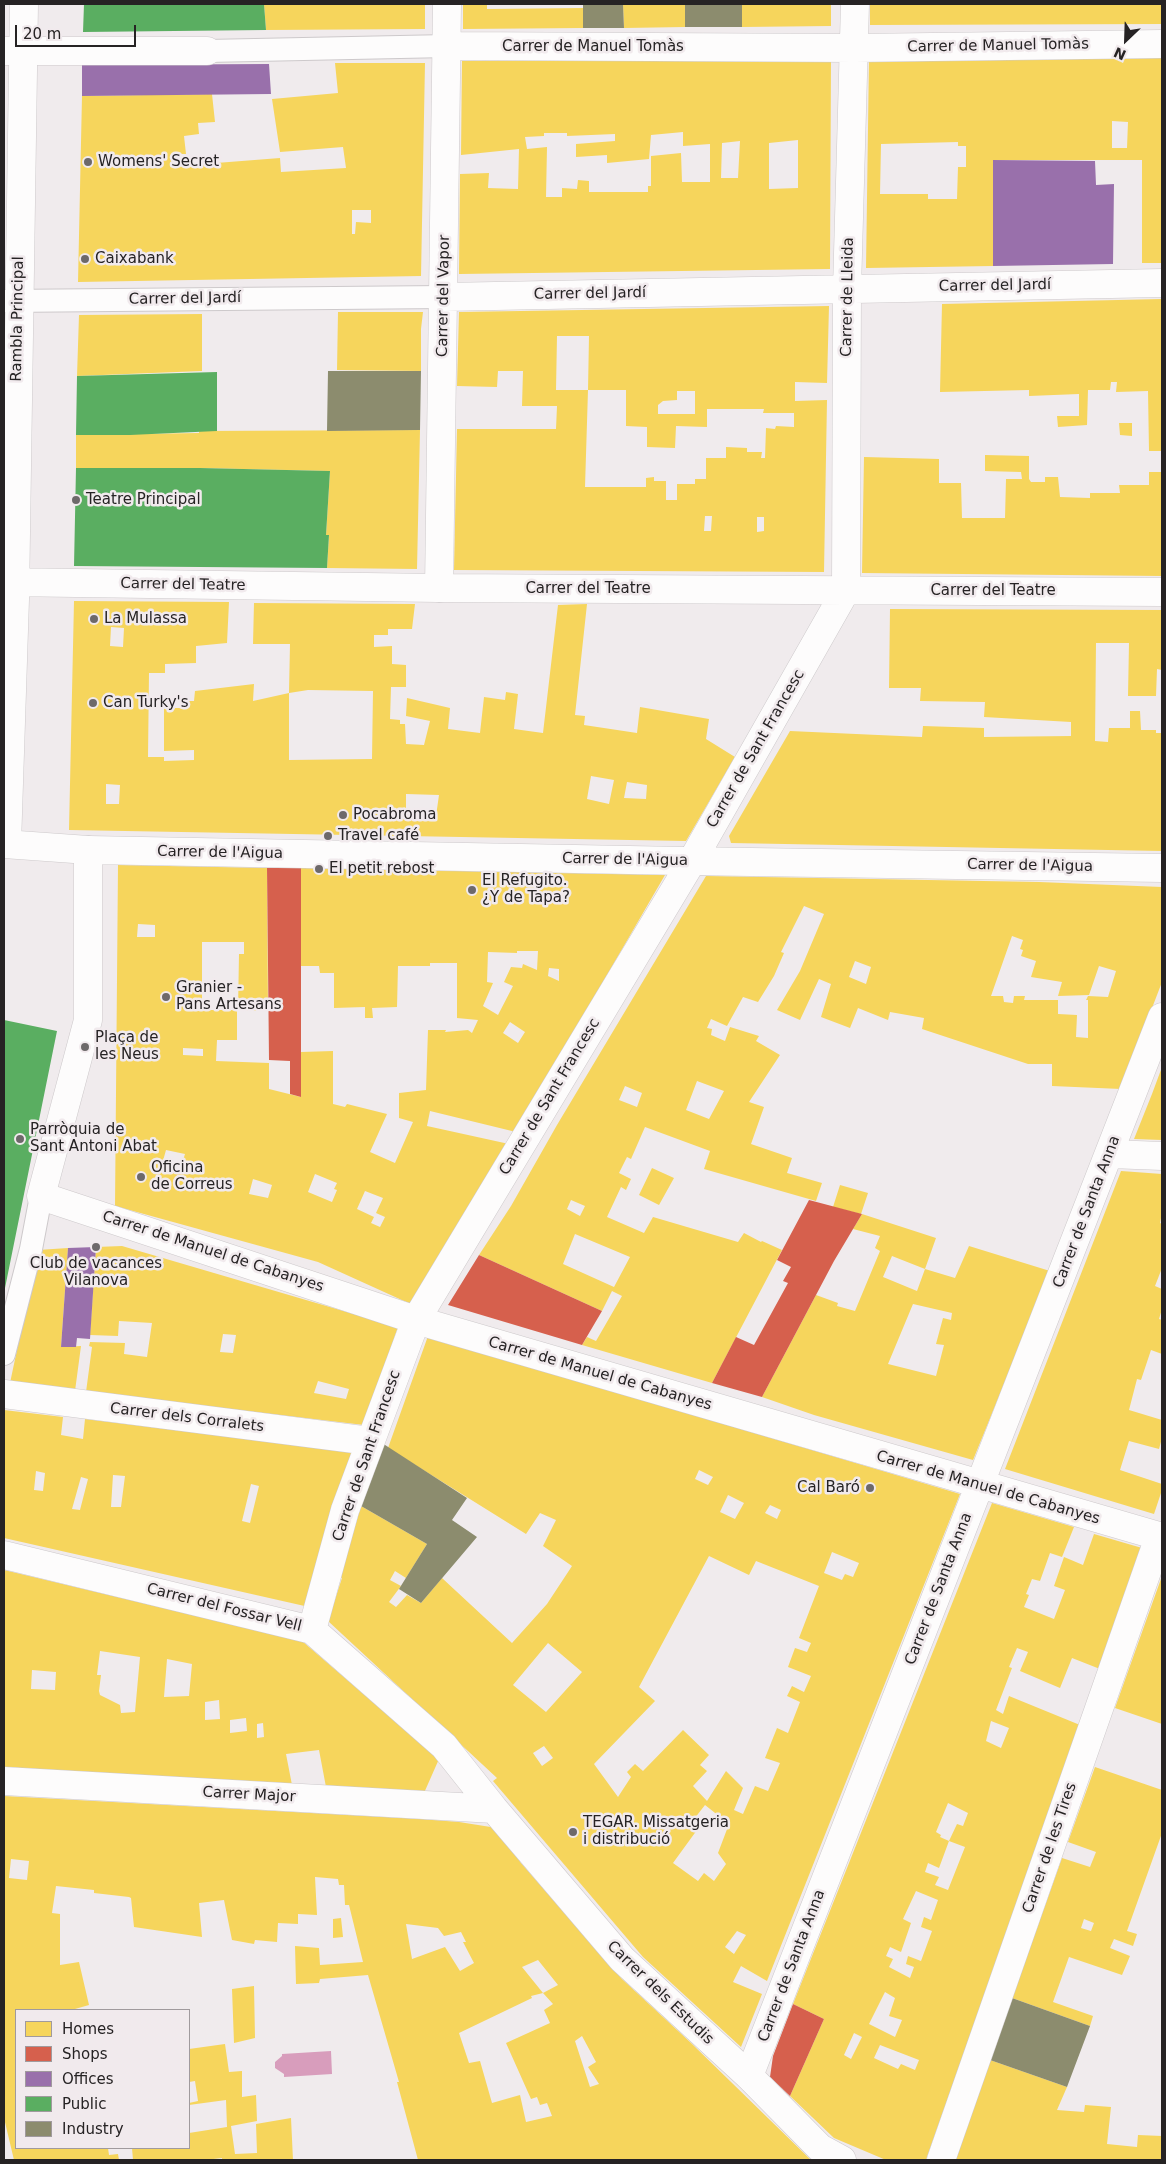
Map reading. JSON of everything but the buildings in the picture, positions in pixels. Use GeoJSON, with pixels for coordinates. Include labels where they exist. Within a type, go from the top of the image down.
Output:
{"type":"FeatureCollection","features":[{"type":"Feature","properties":{"kind":"street","name":"Rambla Principal"},"geometry":{"type":"LineString","coordinates":[[6,844],[14,51],[24,4]]}},
{"type":"Feature","properties":{"kind":"street","name":"Carrer del Vapor"},"geometry":{"type":"LineString","coordinates":[[439,588],[448,46],[447,4]]}},
{"type":"Feature","properties":{"kind":"street","name":"Carrer de Lleida"},"geometry":{"type":"LineString","coordinates":[[846,590],[847,289],[855,4]]}},
{"type":"Feature","properties":{"kind":"street","name":"Carrer de Manuel Tomàs"},"geometry":{"type":"LineString","coordinates":[[448,46],[855,48],[1162,44]]}},
{"type":"Feature","properties":{"kind":"street","name":"Carrer de Manuel Tomàs"},"geometry":{"type":"LineString","coordinates":[[14,51],[207,50]]}},
{"type":"Feature","properties":{"kind":"street","name":"Carrer del Jardí"},"geometry":{"type":"LineString","coordinates":[[444,297],[1162,283]]}},
{"type":"Feature","properties":{"kind":"street","name":"Carrer del Teatre"},"geometry":{"type":"LineString","coordinates":[[9,582],[439,588],[1162,592]]}},
{"type":"Feature","properties":{"kind":"street","name":"Carrer de Sant Francesc"},"geometry":{"type":"LineString","coordinates":[[312,1630],[345,1510],[416,1320],[692,861],[846,590]]}},
{"type":"Feature","properties":{"kind":"street"},"geometry":{"type":"LineString","coordinates":[[6,844],[88,850],[88,1020],[41,1196]]}},
{"type":"Feature","properties":{"kind":"street","name":"Carrer de l'Aigua"},"geometry":{"type":"LineString","coordinates":[[88,850],[1162,868]]}},
{"type":"Feature","properties":{"kind":"street","name":"Carrer de Santa Anna"},"geometry":{"type":"LineString","coordinates":[[749,2076],[1162,1018]]}},
{"type":"Feature","properties":{"kind":"street"},"geometry":{"type":"LineString","coordinates":[[1110,1154],[1162,1156]]}},
{"type":"Feature","properties":{"kind":"street","name":"Carrer de Manuel de Cabanyes"},"geometry":{"type":"LineString","coordinates":[[41,1196],[416,1320],[980,1486],[1161,1537]]}},
{"type":"Feature","properties":{"kind":"street","name":"Carrer dels Corralets"},"geometry":{"type":"LineString","coordinates":[[4,1394],[370,1441]]}},
{"type":"Feature","properties":{"kind":"street","name":"Carrer de les Tires"},"geometry":{"type":"LineString","coordinates":[[941,2160],[1161,1537]]}},
{"type":"Feature","properties":{"kind":"street","name":"Carrer del Fossar Vell"},"geometry":{"type":"LineString","coordinates":[[4,1554],[312,1630],[444,1746],[494,1809]]}},
{"type":"Feature","properties":{"kind":"street","name":"Carrer Major"},"geometry":{"type":"LineString","coordinates":[[4,1781],[494,1809]]}},
{"type":"Feature","properties":{"kind":"street","name":"Carrer dels Estudis"},"geometry":{"type":"LineString","coordinates":[[494,1809],[622,1959],[749,2076],[820,2148],[842,2160]]}},
{"type":"Feature","properties":{"kind":"lane","name":"Carrer de Manuel Tomàs"},"geometry":{"type":"LineString","coordinates":[[207,50],[448,46]]}},
{"type":"Feature","properties":{"kind":"lane","name":"Carrer del Jardí"},"geometry":{"type":"LineString","coordinates":[[11,301],[444,297]]}},
{"type":"Feature","properties":{"kind":"lane"},"geometry":{"type":"LineString","coordinates":[[4,1354],[31,1249],[41,1196]]}},
{"type":"Feature","properties":{"kind":"shaded area"},"geometry":{"type":"Polygon","coordinates":[[[331,2051],[332,2074],[284,2077],[284,2074],[275,2068],[275,2062],[282,2054],[331,2051]]]}},
{"type":"Feature","properties":{"kind":"place","name":"Womens' Secret"},"geometry":{"type":"Point","coordinates":[88,162]}},
{"type":"Feature","properties":{"kind":"place","name":"Caixabank"},"geometry":{"type":"Point","coordinates":[85,259]}},
{"type":"Feature","properties":{"kind":"place","name":"Teatre Principal"},"geometry":{"type":"Point","coordinates":[76,500]}},
{"type":"Feature","properties":{"kind":"place","name":"La Mulassa"},"geometry":{"type":"Point","coordinates":[94,619]}},
{"type":"Feature","properties":{"kind":"place","name":"Can Turky's"},"geometry":{"type":"Point","coordinates":[93,703]}},
{"type":"Feature","properties":{"kind":"place","name":"Pocabroma"},"geometry":{"type":"Point","coordinates":[343,815]}},
{"type":"Feature","properties":{"kind":"place","name":"Travel café"},"geometry":{"type":"Point","coordinates":[328,836]}},
{"type":"Feature","properties":{"kind":"place","name":"El petit rebost"},"geometry":{"type":"Point","coordinates":[319,869]}},
{"type":"Feature","properties":{"kind":"place","name":"El Refugito. ¿Y de Tapa?"},"geometry":{"type":"Point","coordinates":[472,890]}},
{"type":"Feature","properties":{"kind":"place","name":"Granier - Pans Artesans"},"geometry":{"type":"Point","coordinates":[166,997]}},
{"type":"Feature","properties":{"kind":"place","name":"Plaça de les Neus"},"geometry":{"type":"Point","coordinates":[85,1047]}},
{"type":"Feature","properties":{"kind":"place","name":"Parròquia de Sant Antoni Abat"},"geometry":{"type":"Point","coordinates":[20,1139]}},
{"type":"Feature","properties":{"kind":"place","name":"Oficina de Correus"},"geometry":{"type":"Point","coordinates":[141,1177]}},
{"type":"Feature","properties":{"kind":"place","name":"Club de vacances Vilanova"},"geometry":{"type":"Point","coordinates":[96,1247]}},
{"type":"Feature","properties":{"kind":"place","name":"Cal Baró"},"geometry":{"type":"Point","coordinates":[870,1488]}},
{"type":"Feature","properties":{"kind":"place","name":"TEGAR. Missatgeria i distribució"},"geometry":{"type":"Point","coordinates":[573,1832]}}]}
